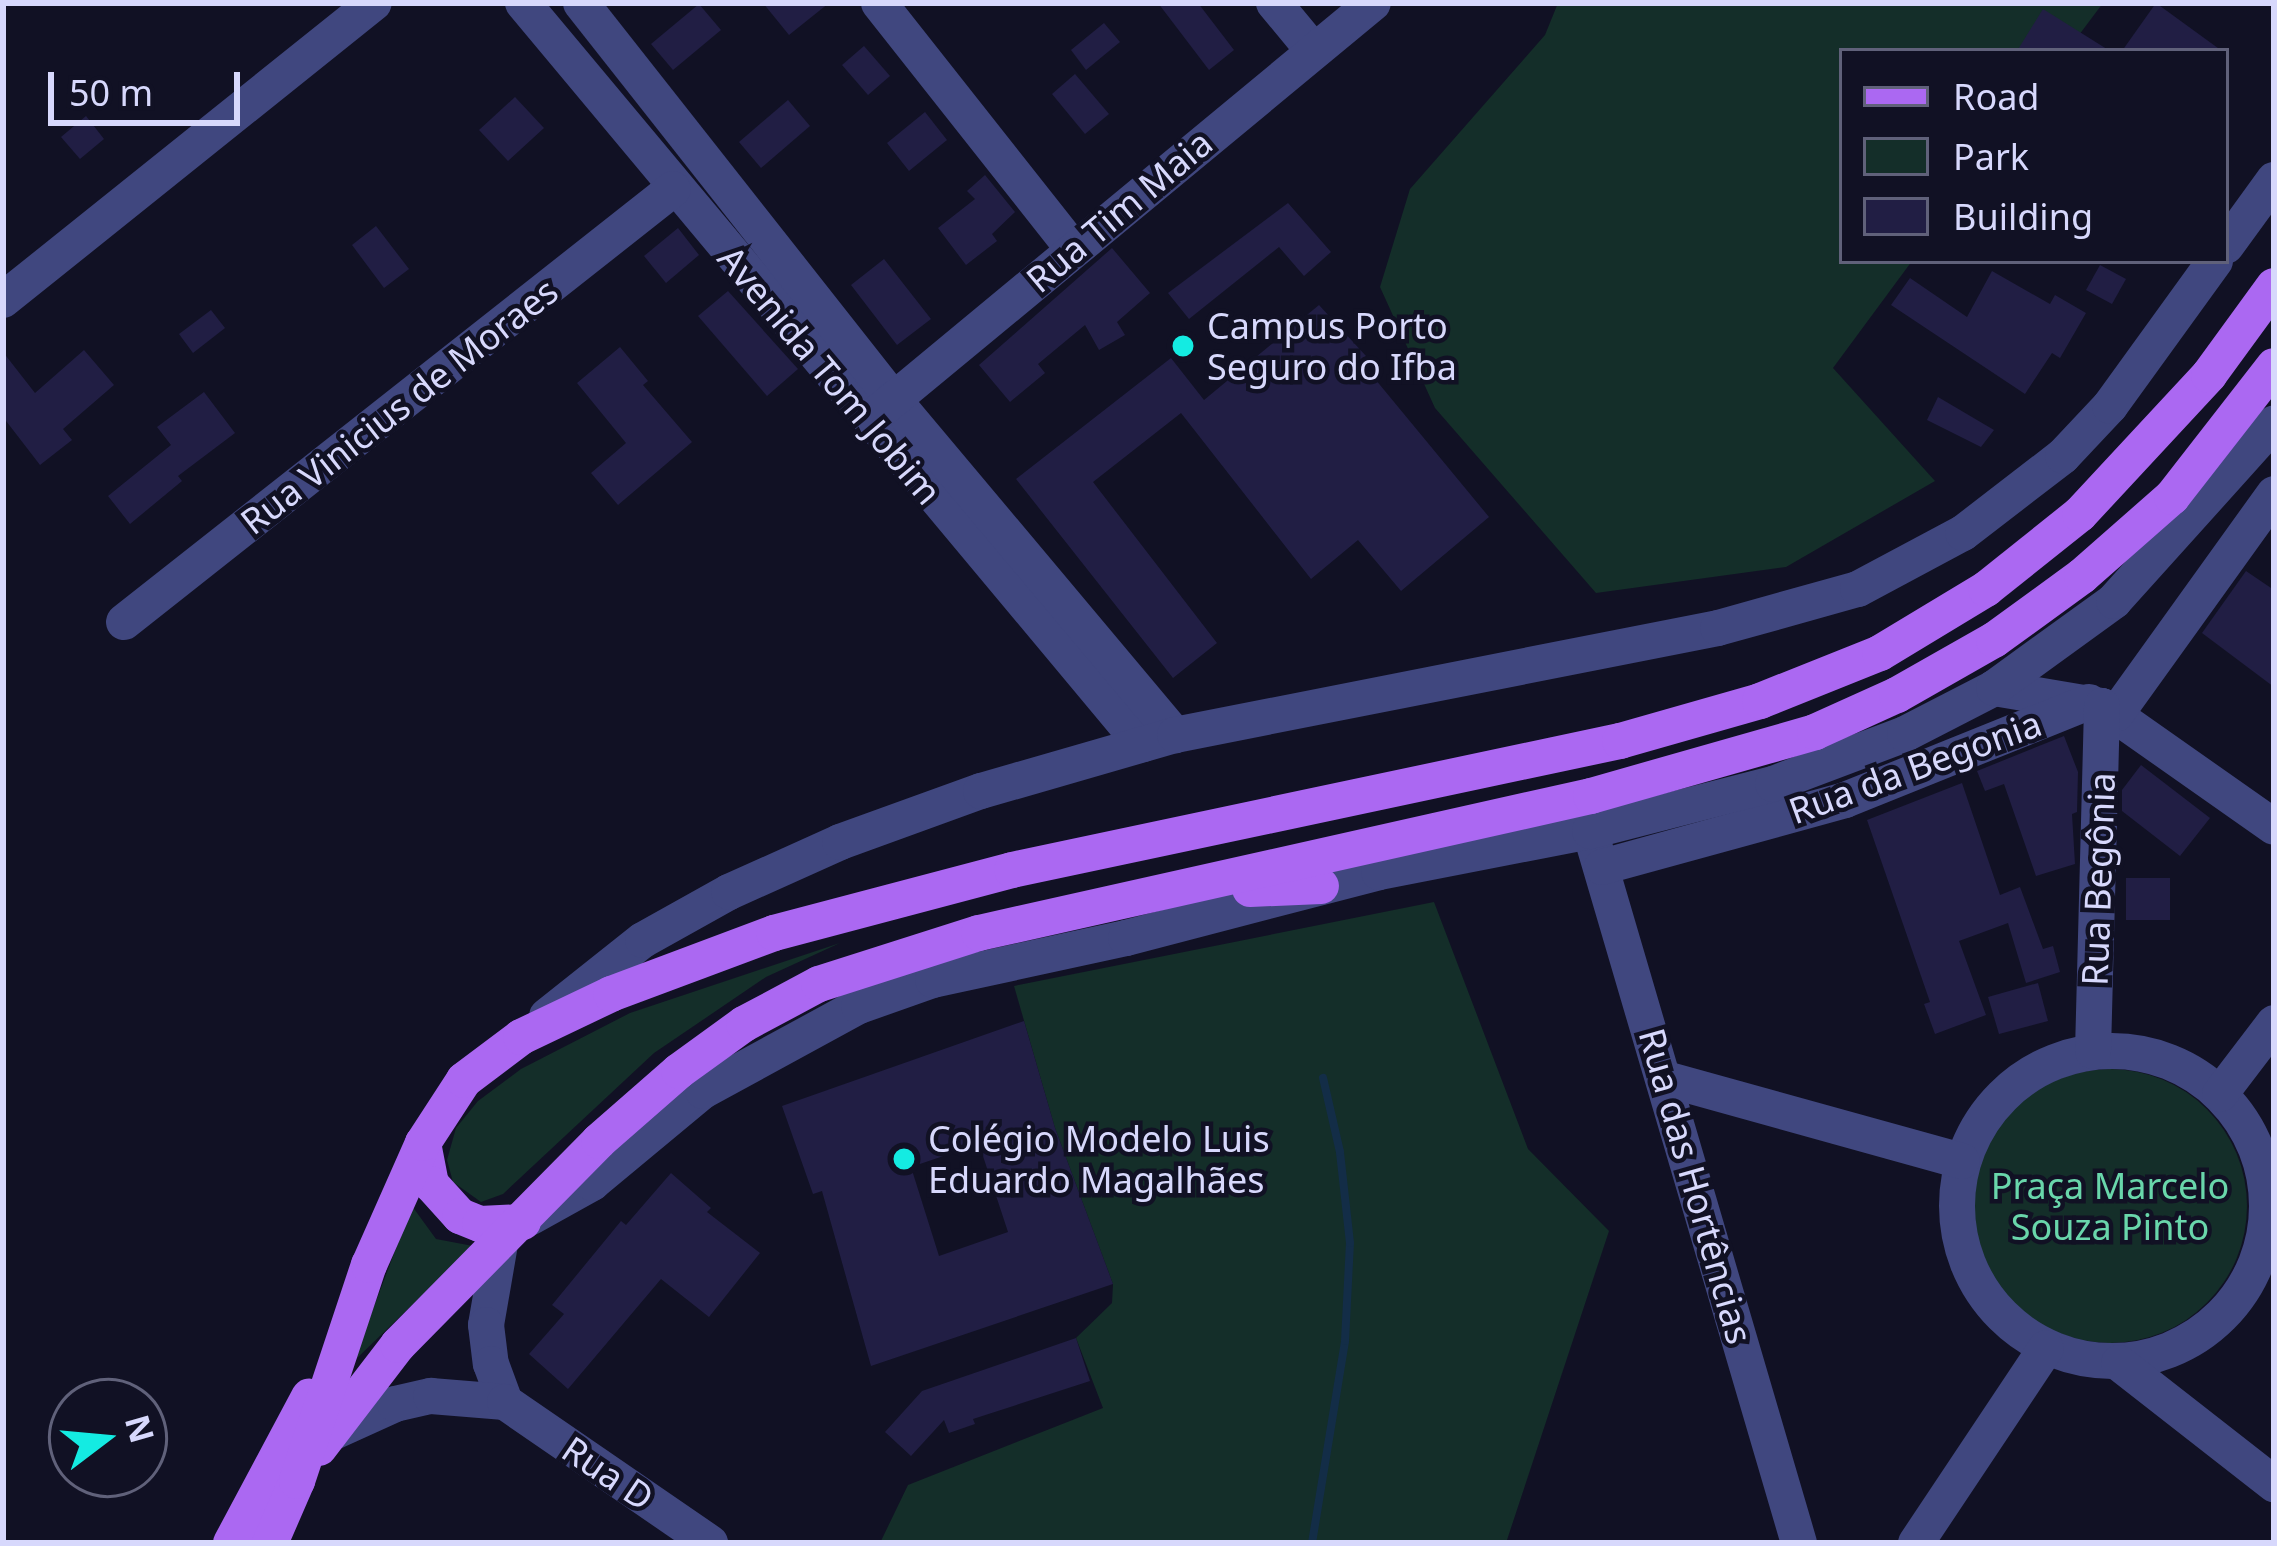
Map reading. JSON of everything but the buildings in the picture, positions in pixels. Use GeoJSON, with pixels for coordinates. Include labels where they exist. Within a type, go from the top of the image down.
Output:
{"type":"FeatureCollection","features":[{"type":"Feature","properties":{"kind":"main road"},"geometry":{"type":"LineString","coordinates":[[276,1536],[336,1353],[423,1143],[464,1080],[521,1037],[631,986],[774,933],[1012,870],[1620,741],[1760,701],[1880,653],[1986,589],[2065,527],[2152,442],[2210,375],[2274,286]]}},
{"type":"Feature","properties":{"kind":"main road"},"geometry":{"type":"LineString","coordinates":[[297,1481],[398,1345],[599,1141],[679,1071],[744,1024],[819,984],[979,933],[1716,764],[1815,732],[1898,695],[1994,640],[2083,576],[2172,497],[2274,367]]}},
{"type":"Feature","properties":{"kind":"main road"},"geometry":{"type":"LineString","coordinates":[[1150,893],[1321,886]]}},
{"type":"Feature","properties":{"kind":"main road"},"geometry":{"type":"LineString","coordinates":[[423,1143],[431,1184],[460,1216],[502,1226],[511,1233]]}},
{"type":"Feature","properties":{"kind":"main road"},"geometry":{"type":"LineString","coordinates":[[231,1543],[279,1445],[336,1353]]}},
{"type":"Feature","properties":{"kind":"street"},"geometry":{"type":"LineString","coordinates":[[3,300],[374,3]]}},
{"type":"Feature","properties":{"kind":"street","name":"Avenida Tom Jobim"},"geometry":{"type":"LineString","coordinates":[[523,3],[681,198],[881,410],[1158,739]]}},
{"type":"Feature","properties":{"kind":"street","name":"Avenida Tom Jobim"},"geometry":{"type":"LineString","coordinates":[[580,3],[720,180],[881,410]]}},
{"type":"Feature","properties":{"kind":"street"},"geometry":{"type":"LineString","coordinates":[[879,3],[1073,249]]}},
{"type":"Feature","properties":{"kind":"street"},"geometry":{"type":"LineString","coordinates":[[1274,3],[1313,50]]}},
{"type":"Feature","properties":{"kind":"street","name":"Rua Tim Maia"},"geometry":{"type":"LineString","coordinates":[[881,410],[1373,3]]}},
{"type":"Feature","properties":{"kind":"street","name":"Rua Vinicius de Moraes"},"geometry":{"type":"LineString","coordinates":[[124,622],[681,198],[720,180]]}},
{"type":"Feature","properties":{"kind":"street"},"geometry":{"type":"LineString","coordinates":[[2229,242],[2274,180]]}},
{"type":"Feature","properties":{"kind":"street"},"geometry":{"type":"LineString","coordinates":[[521,1037],[643,940],[729,892],[840,842],[980,790],[1158,739],[1718,628],[1858,589],[1963,533],[2063,456],[2110,406],[2214,264]]}},
{"type":"Feature","properties":{"kind":"street"},"geometry":{"type":"LineString","coordinates":[[505,1402],[486,1324],[511,1233],[592,1184],[703,1090],[860,1006],[989,964],[1126,938],[1321,886],[1590,831],[1843,761],[1994,688],[2114,601],[2274,423]]}},
{"type":"Feature","properties":{"kind":"street"},"geometry":{"type":"LineString","coordinates":[[2102,707],[2274,494]]}},
{"type":"Feature","properties":{"kind":"street"},"geometry":{"type":"LineString","coordinates":[[1994,688],[2102,707],[2274,827]]}},
{"type":"Feature","properties":{"kind":"street","name":"Rua da Begonia"},"geometry":{"type":"LineString","coordinates":[[1602,867],[1845,800],[2102,707]]}},
{"type":"Feature","properties":{"kind":"street","name":"Rua Begônia"},"geometry":{"type":"LineString","coordinates":[[2093,1051],[2102,707]]}},
{"type":"Feature","properties":{"kind":"street","name":"Rua das Hortências"},"geometry":{"type":"LineString","coordinates":[[1590,831],[1799,1543]]}},
{"type":"Feature","properties":{"kind":"street"},"geometry":{"type":"LineString","coordinates":[[2220,1094],[2274,1023]]}},
{"type":"Feature","properties":{"kind":"street"},"geometry":{"type":"LineString","coordinates":[[2093,1051],[2162,1059],[2220,1094],[2263,1148],[2266,1221],[2252,1275],[2219,1320],[2174,1350],[2120,1363],[2082,1360],[2046,1348],[2001,1316],[1970,1270],[1957,1216],[1963,1161],[1990,1108],[2011,1086],[2036,1069],[2093,1051]]}},
{"type":"Feature","properties":{"kind":"street"},"geometry":{"type":"LineString","coordinates":[[1666,1078],[1963,1161]]}},
{"type":"Feature","properties":{"kind":"street"},"geometry":{"type":"LineString","coordinates":[[1916,1543],[2046,1348]]}},
{"type":"Feature","properties":{"kind":"street"},"geometry":{"type":"LineString","coordinates":[[2120,1363],[2274,1484]]}},
{"type":"Feature","properties":{"kind":"street","name":"Rua D"},"geometry":{"type":"LineString","coordinates":[[329,1434],[394,1404],[431,1396],[505,1402],[710,1543]]}},
{"type":"Feature","properties":{"kind":"green space"},"geometry":{"type":"Polygon","coordinates":[[[1558,3],[2103,3],[2069,48],[1839,48],[1839,264],[1910,264],[1833,368],[1935,481],[1786,567],[1596,593],[1435,408],[1380,287],[1410,189],[1545,35],[1558,3]]]}},
{"type":"Feature","properties":{"kind":"green space"},"geometry":{"type":"Polygon","coordinates":[[[1434,902],[1528,1149],[1609,1231],[1506,1543],[880,1543],[908,1485],[1103,1408],[1076,1338],[1112,1303],[1113,1284],[1055,1128],[1014,986],[1434,902]]]}},
{"type":"Feature","properties":{"kind":"green space"},"geometry":{"type":"Polygon","coordinates":[[[840,943],[766,977],[654,1053],[503,1194],[481,1202],[453,1182],[447,1160],[456,1128],[478,1101],[521,1069],[630,1013],[840,943]]]}},
{"type":"Feature","properties":{"kind":"green space","name":"Praça Marcelo Souza Pinto"},"geometry":{"type":"Polygon","coordinates":[[[2110,1069],[2162,1080],[2207,1109],[2236,1154],[2247,1206],[2236,1258],[2207,1303],[2162,1332],[2110,1343],[2058,1332],[2013,1303],[1984,1258],[1973,1206],[1984,1154],[2013,1109],[2058,1080],[2110,1069]]]}},
{"type":"Feature","properties":{"kind":"green space"},"geometry":{"type":"Polygon","coordinates":[[[412,1206],[436,1239],[473,1246],[353,1362],[412,1206]]]}},
{"type":"Feature","properties":{"kind":"waterway"},"geometry":{"type":"LineString","coordinates":[[1312,1543],[1345,1341],[1350,1243],[1340,1152],[1323,1078]]}},
{"type":"Feature","properties":{"kind":"place","name":"Campus Porto Seguro do Ifba"},"geometry":{"type":"Point","coordinates":[1183,346]}},
{"type":"Feature","properties":{"kind":"place","name":"Colégio Modelo Luis Eduardo Magalhães"},"geometry":{"type":"Point","coordinates":[904,1159]}}]}
